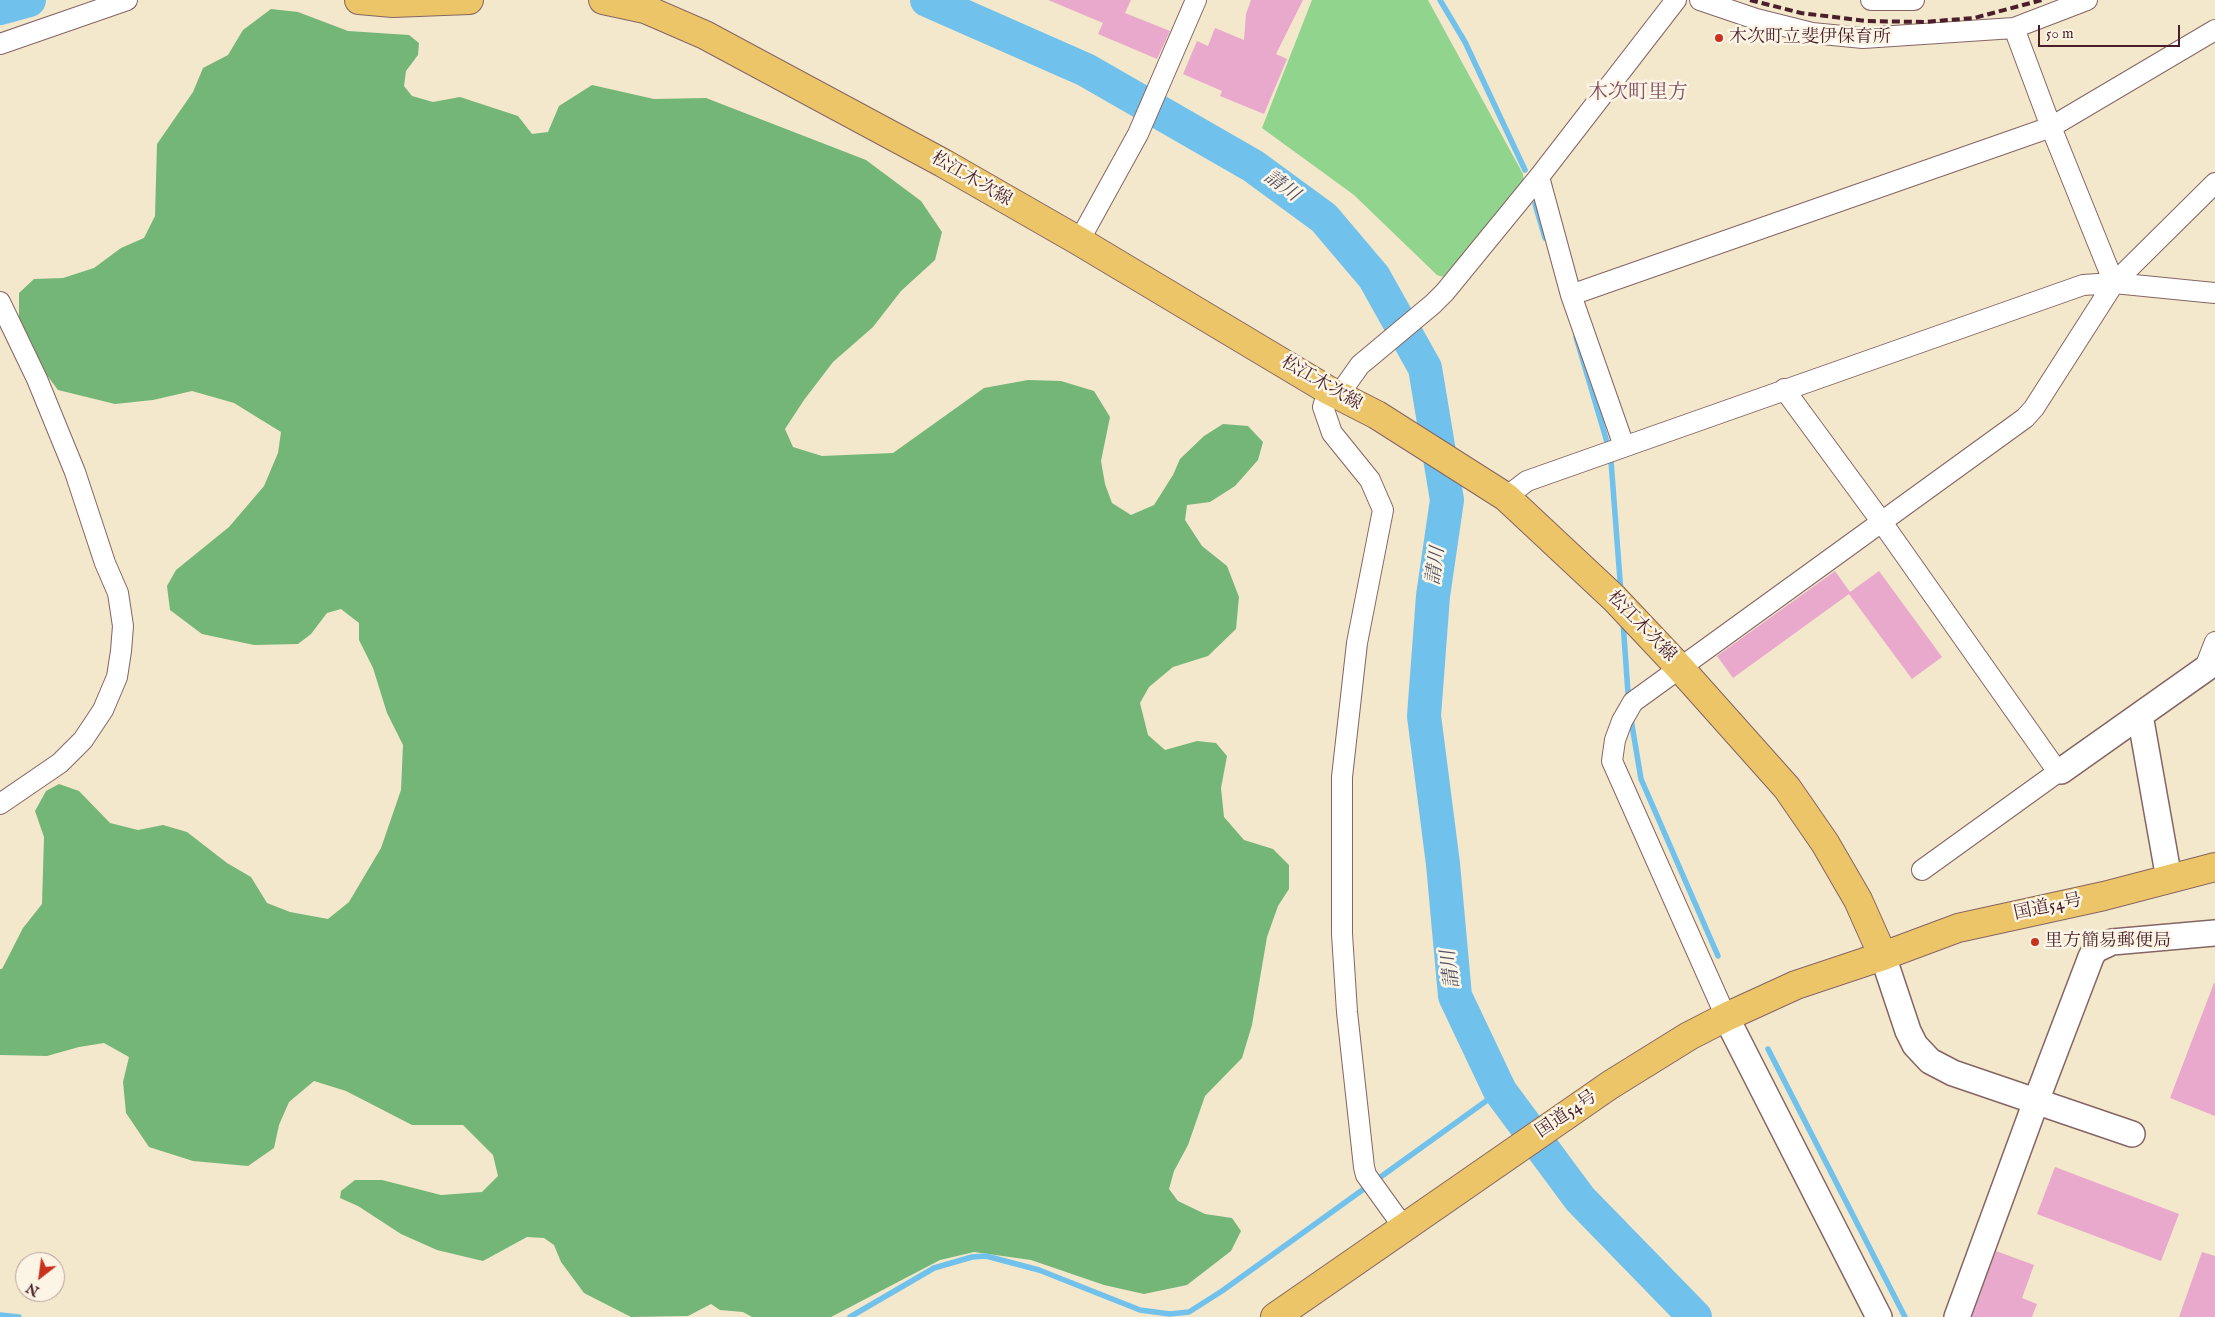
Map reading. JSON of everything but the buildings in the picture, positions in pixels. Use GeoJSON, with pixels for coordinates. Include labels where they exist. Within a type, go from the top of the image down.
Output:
{"type":"FeatureCollection","features":[{"type":"Feature","properties":{"kind":"main road"},"geometry":{"type":"LineString","coordinates":[[359,0],[393,2],[469,0]]}},
{"type":"Feature","properties":{"kind":"main road","name":"松江木次線"},"geometry":{"type":"LineString","coordinates":[[603,0],[646,4],[943,163],[1079,241],[1333,393],[1377,415],[1496,490],[1623,607],[1787,788],[1825,843],[1858,900],[1883,956]]}},
{"type":"Feature","properties":{"kind":"main road","name":"国道54号"},"geometry":{"type":"LineString","coordinates":[[1275,1317],[1405,1229],[1496,1163],[1650,1059],[1726,1017],[1796,985],[1883,956],[1958,928],[2104,896],[2215,867]]}},
{"type":"Feature","properties":{"kind":"main road","name":"国道54号"},"geometry":{"type":"LineString","coordinates":[[1883,956],[1958,946],[2215,886]]}},
{"type":"Feature","properties":{"kind":"street"},"geometry":{"type":"LineString","coordinates":[[0,44],[127,0]]}},
{"type":"Feature","properties":{"kind":"street"},"geometry":{"type":"LineString","coordinates":[[1079,241],[1138,134],[1196,0]]}},
{"type":"Feature","properties":{"kind":"street"},"geometry":{"type":"LineString","coordinates":[[1405,1229],[1366,1175],[1346,1002],[1342,934],[1342,777],[1357,643],[1384,510],[1370,480],[1332,433],[1324,407],[1333,393],[1360,365],[1434,304],[1539,176],[1676,0]]}},
{"type":"Feature","properties":{"kind":"street"},"geometry":{"type":"LineString","coordinates":[[1700,0],[1756,19],[1812,34],[1863,38],[2014,28],[2087,0]]}},
{"type":"Feature","properties":{"kind":"street"},"geometry":{"type":"LineString","coordinates":[[1884,0],[1914,0]]}},
{"type":"Feature","properties":{"kind":"street"},"geometry":{"type":"LineString","coordinates":[[2014,28],[2051,127],[2114,283]]}},
{"type":"Feature","properties":{"kind":"street"},"geometry":{"type":"LineString","coordinates":[[1571,295],[2051,127],[2215,30]]}},
{"type":"Feature","properties":{"kind":"street"},"geometry":{"type":"LineString","coordinates":[[1539,176],[1571,295],[1624,446]]}},
{"type":"Feature","properties":{"kind":"street"},"geometry":{"type":"LineString","coordinates":[[1879,1317],[1726,1017],[1612,761],[1615,740],[1622,721],[1633,702],[2025,418],[2034,408],[2114,283],[2215,183]]}},
{"type":"Feature","properties":{"kind":"street"},"geometry":{"type":"LineString","coordinates":[[1496,490],[1527,481],[2083,285],[2114,283],[2215,293]]}},
{"type":"Feature","properties":{"kind":"street"},"geometry":{"type":"LineString","coordinates":[[0,302],[37,379],[75,472],[105,562],[118,593],[123,626],[117,677],[104,710],[82,740],[60,763],[0,804]]}},
{"type":"Feature","properties":{"kind":"street"},"geometry":{"type":"LineString","coordinates":[[1784,390],[1881,521],[2060,772]]}},
{"type":"Feature","properties":{"kind":"street"},"geometry":{"type":"LineString","coordinates":[[1922,870],[2140,715],[2211,673],[2215,642]]}},
{"type":"Feature","properties":{"kind":"street"},"geometry":{"type":"LineString","coordinates":[[2140,715],[2169,879]]}},
{"type":"Feature","properties":{"kind":"street"},"geometry":{"type":"LineString","coordinates":[[1957,1317],[2036,1101],[2091,956],[2095,950],[2112,942],[2215,933]]}},
{"type":"Feature","properties":{"kind":"street"},"geometry":{"type":"LineString","coordinates":[[1883,956],[1908,1031],[1916,1045],[1930,1061],[1953,1073],[2132,1134]]}},
{"type":"Feature","properties":{"kind":"green space"},"geometry":{"type":"Polygon","coordinates":[[[1312,0],[1428,0],[1523,174],[1524,183],[1443,277],[1437,275],[1354,195],[1262,128],[1312,0]]]}},
{"type":"Feature","properties":{"kind":"green space"},"geometry":{"type":"Polygon","coordinates":[[[271,9],[298,12],[348,31],[409,35],[419,43],[418,55],[406,71],[404,86],[412,96],[433,102],[460,97],[518,116],[532,134],[548,132],[559,106],[592,85],[654,99],[706,98],[866,160],[921,201],[942,232],[935,260],[901,291],[873,327],[833,362],[804,400],[785,429],[793,447],[822,456],[893,453],[984,388],[1028,380],[1061,381],[1094,391],[1110,417],[1101,461],[1105,484],[1112,503],[1131,515],[1154,505],[1173,475],[1180,459],[1204,436],[1223,424],[1248,426],[1263,442],[1258,460],[1235,486],[1210,502],[1187,505],[1185,520],[1202,546],[1227,566],[1239,597],[1236,629],[1208,656],[1173,667],[1149,687],[1140,703],[1148,735],[1165,750],[1197,741],[1216,743],[1227,756],[1221,788],[1224,817],[1244,840],[1273,849],[1289,865],[1289,889],[1278,906],[1267,937],[1252,1025],[1242,1058],[1205,1096],[1188,1145],[1174,1171],[1169,1189],[1178,1201],[1205,1214],[1232,1218],[1241,1231],[1231,1251],[1187,1285],[1144,1294],[1104,1285],[1031,1260],[974,1252],[940,1260],[831,1317],[752,1317],[743,1312],[720,1310],[711,1304],[688,1316],[631,1317],[584,1293],[561,1262],[554,1245],[544,1238],[527,1237],[483,1261],[437,1250],[401,1234],[358,1206],[340,1198],[341,1191],[355,1180],[382,1180],[441,1195],[482,1192],[498,1176],[493,1155],[463,1125],[412,1125],[346,1091],[314,1081],[289,1102],[279,1125],[274,1148],[248,1166],[193,1161],[149,1147],[126,1113],[123,1082],[129,1057],[104,1043],[79,1047],[47,1056],[0,1055],[0,969],[2,969],[23,928],[42,904],[44,837],[35,811],[46,791],[59,784],[79,791],[110,823],[138,830],[163,825],[187,832],[227,863],[251,877],[267,903],[290,912],[328,919],[349,902],[381,848],[401,790],[403,745],[387,713],[373,668],[359,640],[359,623],[341,609],[327,613],[311,634],[298,644],[254,645],[202,634],[170,610],[167,586],[176,570],[229,527],[264,486],[278,453],[281,432],[234,403],[192,391],[153,400],[115,404],[58,390],[40,366],[19,325],[19,293],[34,279],[63,278],[94,268],[121,248],[144,238],[155,216],[157,144],[193,92],[203,68],[228,55],[243,30],[271,9]]]}},
{"type":"Feature","properties":{"kind":"waterway","name":"請川"},"geometry":{"type":"LineString","coordinates":[[0,8],[29,0]]}},
{"type":"Feature","properties":{"kind":"waterway","name":"請川"},"geometry":{"type":"LineString","coordinates":[[927,0],[1086,70],[1253,166],[1324,218],[1374,277],[1425,368],[1447,500],[1433,596],[1424,716],[1443,864],[1455,996],[1500,1091],[1580,1199],[1695,1317]]}},
{"type":"Feature","properties":{"kind":"waterway"},"geometry":{"type":"LineString","coordinates":[[1440,0],[1465,42],[1525,170]]}},
{"type":"Feature","properties":{"kind":"waterway"},"geometry":{"type":"LineString","coordinates":[[1535,204],[1545,238]]}},
{"type":"Feature","properties":{"kind":"waterway"},"geometry":{"type":"LineString","coordinates":[[1576,337],[1607,442]]}},
{"type":"Feature","properties":{"kind":"waterway"},"geometry":{"type":"LineString","coordinates":[[1611,461],[1621,593]]}},
{"type":"Feature","properties":{"kind":"waterway"},"geometry":{"type":"LineString","coordinates":[[1623,622],[1628,693]]}},
{"type":"Feature","properties":{"kind":"waterway"},"geometry":{"type":"LineString","coordinates":[[1631,719],[1641,779],[1718,956]]}},
{"type":"Feature","properties":{"kind":"waterway"},"geometry":{"type":"LineString","coordinates":[[1768,1049],[1905,1317]]}},
{"type":"Feature","properties":{"kind":"waterway"},"geometry":{"type":"LineString","coordinates":[[850,1317],[934,1268],[972,1257],[986,1256],[1039,1270],[1140,1310],[1170,1314],[1189,1312],[1222,1291],[1500,1091]]}},
{"type":"Feature","properties":{"kind":"waterway"},"geometry":{"type":"LineString","coordinates":[[0,1315],[19,1317]]}},
{"type":"Feature","properties":{"kind":"railway"},"geometry":{"type":"LineString","coordinates":[[1750,0],[1801,13],[1866,21],[1924,22],[1974,18],[2042,0]]}},
{"type":"Feature","properties":{"kind":"place","name":"木次町立斐伊保育所"},"geometry":{"type":"Point","coordinates":[1719,38]}},
{"type":"Feature","properties":{"kind":"place","name":"里方簡易郵便局"},"geometry":{"type":"Point","coordinates":[2035,942]}},
{"type":"Feature","properties":{"kind":"district","name":"木次町里方"},"geometry":{"type":"Point","coordinates":[1638,94]}}]}
